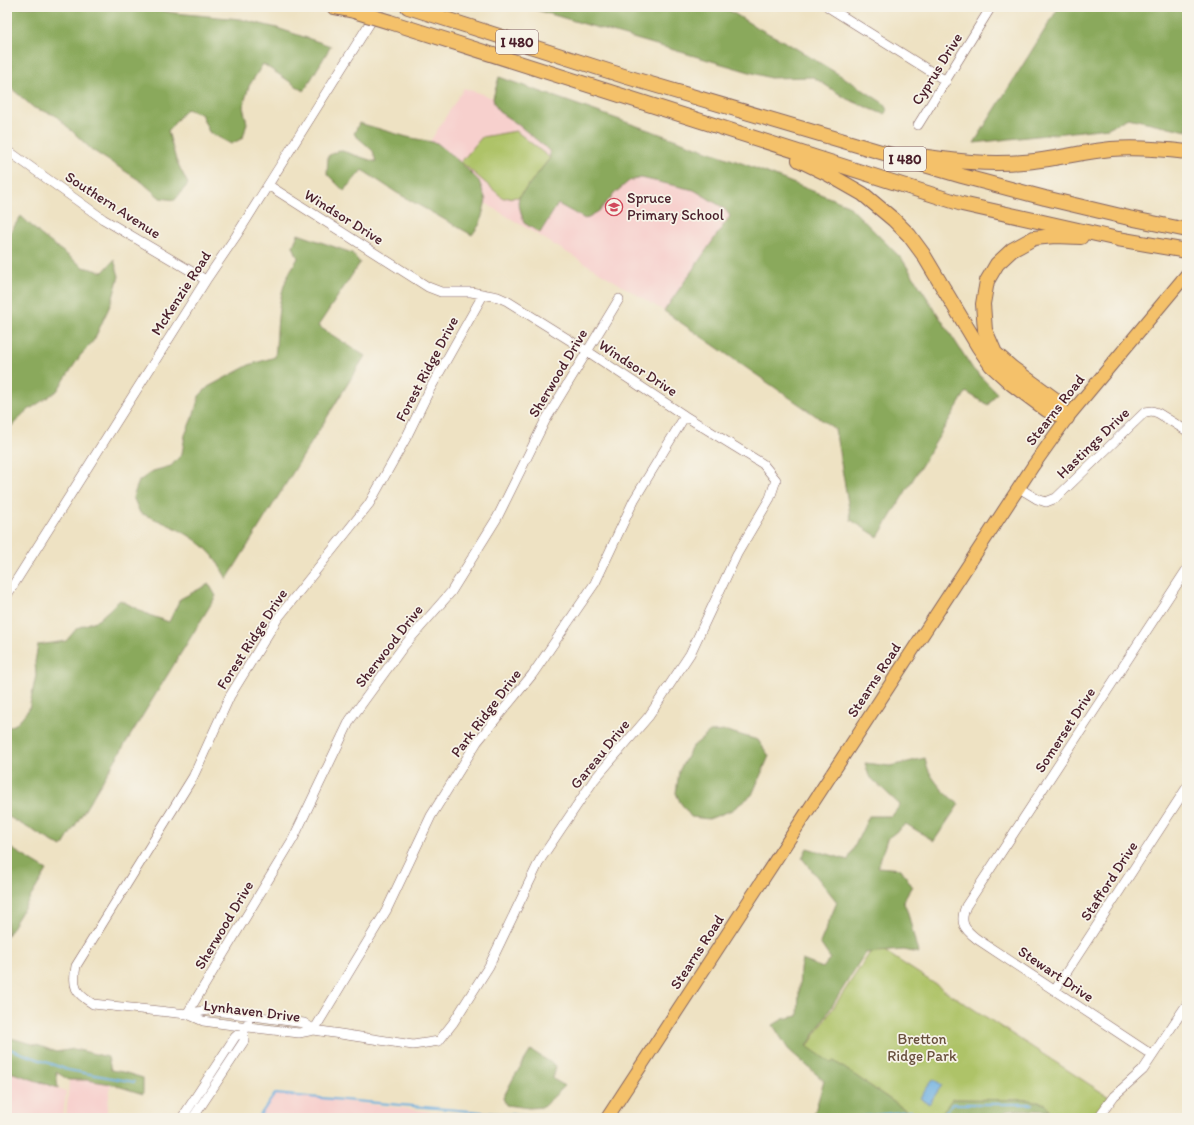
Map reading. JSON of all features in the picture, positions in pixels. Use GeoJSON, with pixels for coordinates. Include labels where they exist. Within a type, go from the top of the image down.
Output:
{"type":"FeatureCollection","features":[{"type":"Feature","properties":{"kind":"highway","name":"I 480"},"geometry":{"type":"LineString","coordinates":[[334,7],[354,11],[390,22],[962,204],[1118,239],[1187,251]]}},
{"type":"Feature","properties":{"kind":"highway","name":"I 480"},"geometry":{"type":"LineString","coordinates":[[408,7],[627,77],[869,149],[1045,198],[1128,218],[1187,230]]}},
{"type":"Feature","properties":{"kind":"highway"},"geometry":{"type":"LineString","coordinates":[[756,138],[828,174],[863,194],[894,220],[909,235],[923,254],[991,365],[1012,384],[1047,410],[1067,418]]}},
{"type":"Feature","properties":{"kind":"highway"},"geometry":{"type":"LineString","coordinates":[[869,149],[988,164],[1024,162],[1110,149],[1149,148],[1187,152]]}},
{"type":"Feature","properties":{"kind":"highway"},"geometry":{"type":"LineString","coordinates":[[1067,418],[1053,398],[1012,368],[995,353],[985,330],[983,304],[987,281],[997,264],[1012,250],[1034,238],[1055,236],[1118,239]]}},
{"type":"Feature","properties":{"kind":"main road","name":"Stearns Road"},"geometry":{"type":"LineString","coordinates":[[607,1118],[1033,466],[1067,418],[1186,276]]}},
{"type":"Feature","properties":{"kind":"street","name":"McKenzie Road"},"geometry":{"type":"LineString","coordinates":[[7,595],[380,7]]}},
{"type":"Feature","properties":{"kind":"street"},"geometry":{"type":"LineString","coordinates":[[828,7],[946,81]]}},
{"type":"Feature","properties":{"kind":"street","name":"Cyprus Drive"},"geometry":{"type":"LineString","coordinates":[[918,124],[991,7]]}},
{"type":"Feature","properties":{"kind":"street","name":"Southern Avenue"},"geometry":{"type":"LineString","coordinates":[[8,154],[103,219],[206,280]]}},
{"type":"Feature","properties":{"kind":"street","name":"Windsor Drive"},"geometry":{"type":"LineString","coordinates":[[268,185],[428,287],[441,292],[471,292],[483,294],[498,297],[507,301],[587,351],[685,416],[763,464],[776,480]]}},
{"type":"Feature","properties":{"kind":"street","name":"Forest Ridge Drive"},"geometry":{"type":"LineString","coordinates":[[74,987],[76,966],[193,777],[230,696],[278,618],[369,504],[406,438],[430,389],[483,294]]}},
{"type":"Feature","properties":{"kind":"street","name":"Sherwood Drive"},"geometry":{"type":"LineString","coordinates":[[187,1014],[292,839],[350,720],[403,647],[451,592],[497,518],[545,421],[619,299]]}},
{"type":"Feature","properties":{"kind":"street","name":"Hastings Drive"},"geometry":{"type":"LineString","coordinates":[[1019,488],[1037,499],[1046,502],[1056,498],[1145,412],[1152,411],[1158,413],[1187,431]]}},
{"type":"Feature","properties":{"kind":"street","name":"Park Ridge Drive"},"geometry":{"type":"LineString","coordinates":[[314,1030],[386,911],[431,816],[477,742],[532,675],[595,583],[634,500],[685,416]]}},
{"type":"Feature","properties":{"kind":"street","name":"Gareau Drive"},"geometry":{"type":"LineString","coordinates":[[439,1041],[453,1023],[489,966],[540,860],[594,780],[650,716],[690,654],[737,554],[770,498],[776,480]]}},
{"type":"Feature","properties":{"kind":"street","name":"Somerset Drive"},"geometry":{"type":"LineString","coordinates":[[966,906],[1187,569]]}},
{"type":"Feature","properties":{"kind":"street","name":"Stafford Drive"},"geometry":{"type":"LineString","coordinates":[[1055,990],[1187,787]]}},
{"type":"Feature","properties":{"kind":"street","name":"Stewart Drive"},"geometry":{"type":"LineString","coordinates":[[966,906],[962,915],[963,925],[969,933],[1152,1055]]}},
{"type":"Feature","properties":{"kind":"street","name":"Lynhaven Drive"},"geometry":{"type":"LineString","coordinates":[[74,987],[82,998],[93,1004],[187,1014],[208,1010],[304,1023],[314,1030]]}},
{"type":"Feature","properties":{"kind":"street"},"geometry":{"type":"LineString","coordinates":[[1098,1118],[1114,1096],[1142,1070],[1187,1004]]}},
{"type":"Feature","properties":{"kind":"street","name":"Lynhaven Drive"},"geometry":{"type":"LineString","coordinates":[[187,1014],[203,1021],[245,1028],[299,1033],[314,1030],[413,1045],[439,1041]]}},
{"type":"Feature","properties":{"kind":"street"},"geometry":{"type":"LineString","coordinates":[[182,1118],[235,1037],[245,1028],[252,1016]]}},
{"type":"Feature","properties":{"kind":"street"},"geometry":{"type":"LineString","coordinates":[[193,1118],[244,1041],[245,1028]]}},
{"type":"Feature","properties":{"kind":"shaded area","name":"Spruce Primary School"},"geometry":{"type":"Polygon","coordinates":[[[464,88],[608,138],[743,198],[664,311],[417,162],[464,88]]]}},
{"type":"Feature","properties":{"kind":"shaded area"},"geometry":{"type":"Polygon","coordinates":[[[7,1071],[66,1091],[63,1118],[7,1118],[7,1071]]]}},
{"type":"Feature","properties":{"kind":"shaded area"},"geometry":{"type":"Polygon","coordinates":[[[69,1080],[87,1080],[111,1084],[106,1118],[66,1118],[69,1080]]]}},
{"type":"Feature","properties":{"kind":"shaded area"},"geometry":{"type":"Polygon","coordinates":[[[275,1094],[340,1101],[489,1118],[258,1118],[275,1094]]]}},
{"type":"Feature","properties":{"kind":"green space"},"geometry":{"type":"Polygon","coordinates":[[[7,7],[139,7],[175,13],[240,19],[277,28],[331,46],[304,91],[263,64],[249,86],[243,107],[247,123],[243,138],[231,144],[209,132],[201,114],[186,109],[168,131],[176,160],[188,184],[175,200],[160,198],[142,182],[92,150],[55,115],[34,108],[7,85],[7,7]]]}},
{"type":"Feature","properties":{"kind":"green space"},"geometry":{"type":"Polygon","coordinates":[[[526,7],[724,7],[848,80],[886,105],[887,112],[883,114],[847,99],[813,77],[770,78],[526,7]]]}},
{"type":"Feature","properties":{"kind":"green space"},"geometry":{"type":"Polygon","coordinates":[[[1059,7],[1187,7],[1187,131],[1128,118],[1108,128],[974,143],[1059,7]]]}},
{"type":"Feature","properties":{"kind":"green space"},"geometry":{"type":"Polygon","coordinates":[[[499,77],[747,165],[848,205],[902,259],[973,369],[997,393],[988,405],[966,392],[878,537],[851,520],[835,429],[664,311],[730,216],[724,208],[694,190],[641,178],[629,181],[615,193],[599,211],[585,219],[558,204],[540,233],[524,223],[518,202],[519,197],[550,158],[549,150],[516,123],[499,112],[493,98],[499,77]]]}},
{"type":"Feature","properties":{"kind":"green space"},"geometry":{"type":"Polygon","coordinates":[[[359,123],[407,137],[437,143],[461,163],[479,181],[486,200],[480,224],[472,235],[397,193],[362,170],[344,191],[327,174],[328,156],[339,150],[376,162],[373,151],[354,134],[359,123]]]}},
{"type":"Feature","properties":{"kind":"green space"},"geometry":{"type":"Polygon","coordinates":[[[516,131],[550,158],[519,197],[503,198],[461,162],[482,137],[516,131]]]}},
{"type":"Feature","properties":{"kind":"green space"},"geometry":{"type":"Polygon","coordinates":[[[21,216],[41,235],[83,267],[103,272],[114,260],[119,276],[112,301],[94,340],[80,356],[57,391],[24,413],[7,431],[7,237],[21,216]]]}},
{"type":"Feature","properties":{"kind":"green space"},"geometry":{"type":"Polygon","coordinates":[[[298,234],[352,253],[360,263],[318,326],[365,356],[227,579],[209,551],[181,531],[140,513],[133,497],[139,481],[153,471],[171,466],[182,454],[185,435],[197,406],[199,396],[208,387],[249,365],[275,357],[280,299],[287,277],[298,258],[293,246],[298,234]]]}},
{"type":"Feature","properties":{"kind":"green space"},"geometry":{"type":"Polygon","coordinates":[[[209,584],[216,596],[62,847],[7,816],[7,728],[16,724],[29,709],[36,675],[35,662],[38,645],[66,641],[77,628],[98,620],[120,600],[149,615],[169,622],[180,599],[209,584]]]}},
{"type":"Feature","properties":{"kind":"green space"},"geometry":{"type":"Polygon","coordinates":[[[727,731],[758,740],[769,756],[752,795],[732,810],[709,819],[691,817],[680,802],[676,793],[679,771],[692,747],[710,732],[727,731]]]}},
{"type":"Feature","properties":{"kind":"green space"},"geometry":{"type":"Polygon","coordinates":[[[925,758],[928,769],[934,780],[946,794],[959,804],[934,841],[906,824],[887,839],[878,867],[901,869],[912,886],[903,901],[908,913],[918,953],[904,950],[865,953],[807,1046],[831,1063],[834,1061],[917,1118],[813,1118],[824,1081],[788,1049],[773,1025],[783,1019],[798,1016],[800,969],[802,960],[823,968],[830,958],[820,943],[837,902],[802,858],[807,848],[848,860],[869,816],[892,816],[900,805],[869,776],[865,763],[890,766],[925,758]]]}},
{"type":"Feature","properties":{"kind":"green space"},"geometry":{"type":"Polygon","coordinates":[[[7,846],[47,870],[7,936],[7,846]]]}},
{"type":"Feature","properties":{"kind":"green space","name":"Bretton Ridge Park"},"geometry":{"type":"Polygon","coordinates":[[[875,945],[1109,1097],[1094,1118],[1073,1119],[1060,1117],[1054,1115],[1046,1104],[1029,1100],[953,1099],[938,1118],[917,1118],[834,1061],[831,1064],[807,1047],[875,945]]]}},
{"type":"Feature","properties":{"kind":"green space"},"geometry":{"type":"Polygon","coordinates":[[[7,1037],[56,1052],[74,1049],[108,1057],[111,1070],[143,1078],[143,1094],[111,1084],[87,1080],[69,1080],[56,1072],[58,1088],[7,1071],[7,1037]]]}},
{"type":"Feature","properties":{"kind":"green space"},"geometry":{"type":"Polygon","coordinates":[[[531,1050],[556,1066],[553,1079],[565,1086],[543,1107],[529,1108],[506,1105],[503,1098],[531,1050]]]}},
{"type":"Feature","properties":{"kind":"green space"},"geometry":{"type":"Polygon","coordinates":[[[952,1099],[1029,1100],[1046,1104],[1049,1111],[1006,1111],[1001,1118],[938,1118],[952,1099]]]}},
{"type":"Feature","properties":{"kind":"water"},"geometry":{"type":"Polygon","coordinates":[[[933,1079],[942,1085],[929,1104],[920,1098],[933,1079]]]}},
{"type":"Feature","properties":{"kind":"waterway"},"geometry":{"type":"LineString","coordinates":[[7,1048],[68,1070],[134,1082]]}},
{"type":"Feature","properties":{"kind":"waterway"},"geometry":{"type":"LineString","coordinates":[[258,1118],[275,1094],[551,1118]]}},
{"type":"Feature","properties":{"kind":"waterway"},"geometry":{"type":"LineString","coordinates":[[941,1118],[952,1104],[1033,1104]]}},
{"type":"Feature","properties":{"kind":"waterway"},"geometry":{"type":"LineString","coordinates":[[849,1118],[911,1111],[924,1118]]}},
{"type":"Feature","properties":{"kind":"place","name":"Spruce Primary School"},"geometry":{"type":"Point","coordinates":[614,207]}}]}
